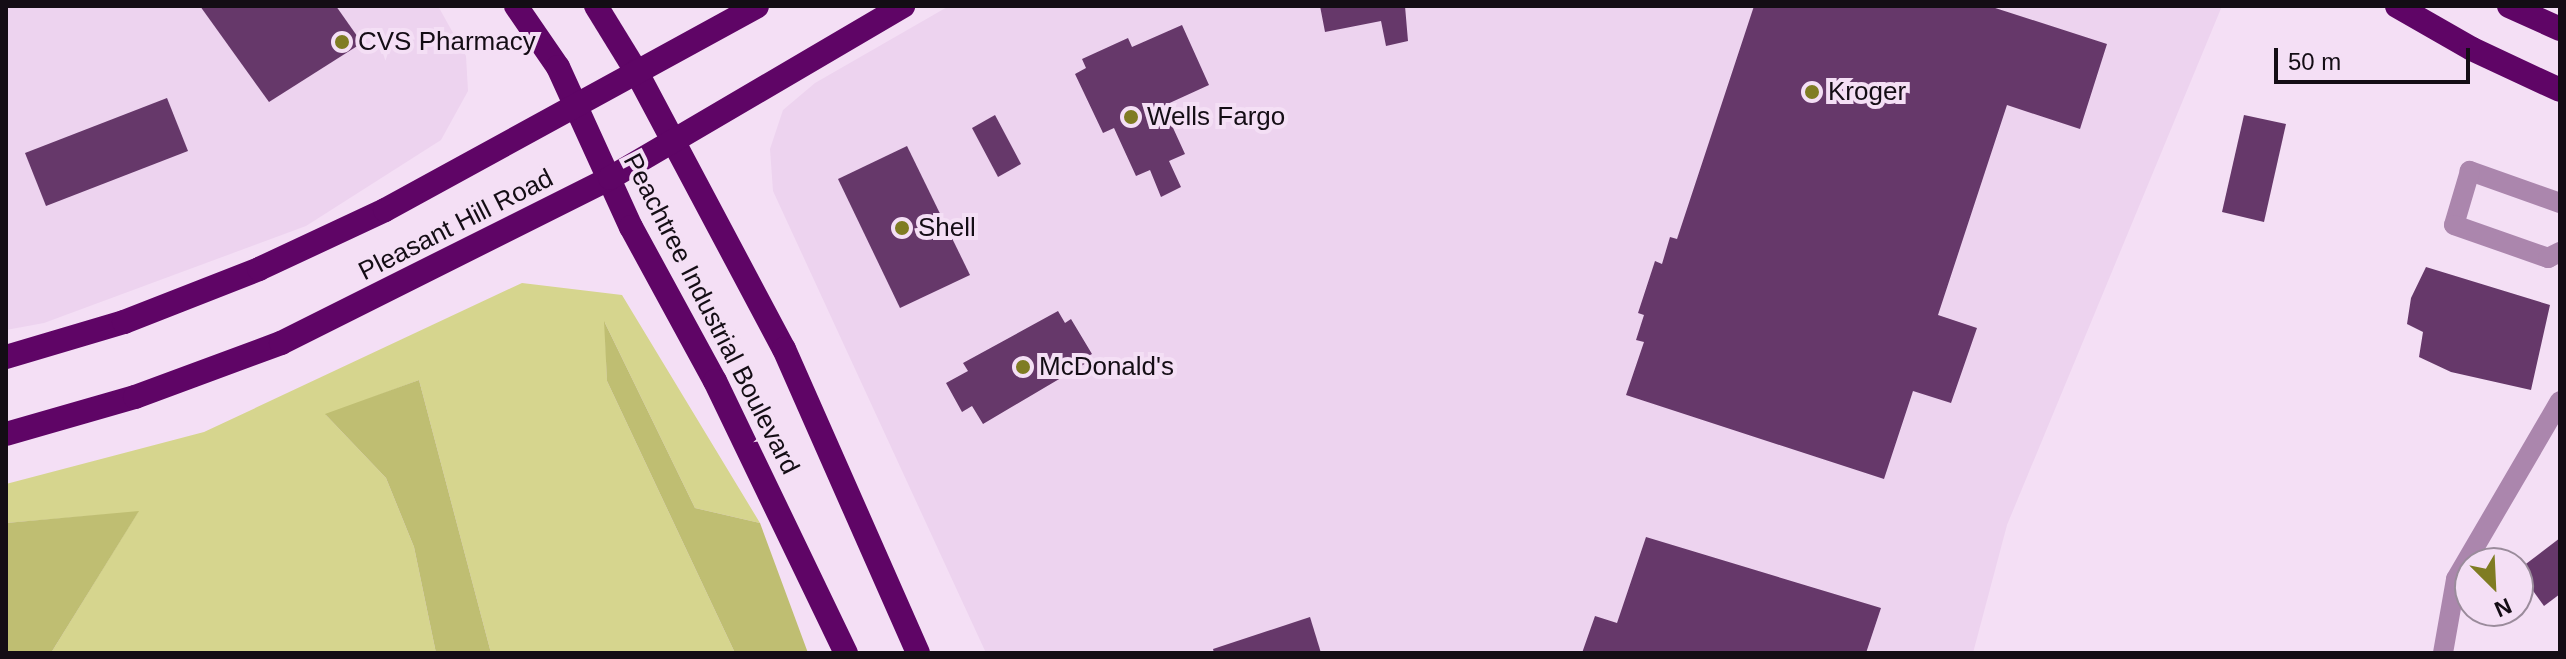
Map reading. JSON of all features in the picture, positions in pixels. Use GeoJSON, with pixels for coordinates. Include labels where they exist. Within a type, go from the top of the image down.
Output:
{"type":"FeatureCollection","features":[{"type":"Feature","properties":{"kind":"highway","name":"Peachtree Industrial Boulevard"},"geometry":{"type":"LineString","coordinates":[[516,6],[576,105],[610,178],[722,395],[846,653]]}},
{"type":"Feature","properties":{"kind":"highway","name":"Peachtree Industrial Boulevard"},"geometry":{"type":"LineString","coordinates":[[596,6],[636,71],[804,389],[918,653]]}},
{"type":"Feature","properties":{"kind":"highway","name":"Pleasant Hill Road"},"geometry":{"type":"LineString","coordinates":[[6,357],[124,322],[259,269],[385,210],[757,6]]}},
{"type":"Feature","properties":{"kind":"highway","name":"Pleasant Hill Road"},"geometry":{"type":"LineString","coordinates":[[6,434],[135,397],[281,343],[610,178],[903,6]]}},
{"type":"Feature","properties":{"kind":"highway"},"geometry":{"type":"LineString","coordinates":[[2397,6],[2472,49],[2560,90]]}},
{"type":"Feature","properties":{"kind":"highway"},"geometry":{"type":"LineString","coordinates":[[2509,6],[2560,29]]}},
{"type":"Feature","properties":{"kind":"street"},"geometry":{"type":"LineString","coordinates":[[2560,203],[2470,171],[2454,225],[2548,258],[2560,252]]}},
{"type":"Feature","properties":{"kind":"street"},"geometry":{"type":"LineString","coordinates":[[2443,653],[2456,579],[2560,401]]}},
{"type":"Feature","properties":{"kind":"shaded area"},"geometry":{"type":"Polygon","coordinates":[[[6,6],[438,6],[466,56],[468,91],[441,140],[306,226],[44,323],[6,330],[6,6]]]}},
{"type":"Feature","properties":{"kind":"shaded area"},"geometry":{"type":"Polygon","coordinates":[[[949,6],[2222,6],[2007,525],[1973,653],[986,653],[773,191],[770,149],[783,110],[815,83],[949,6]]]}},
{"type":"Feature","properties":{"kind":"shaded area"},"geometry":{"type":"Polygon","coordinates":[[[522,283],[622,295],[760,523],[695,508],[605,323],[607,381],[735,653],[491,653],[419,380],[326,415],[386,478],[414,547],[436,653],[51,653],[138,512],[6,523],[6,484],[204,432],[522,283]]]}},
{"type":"Feature","properties":{"kind":"shaded area"},"geometry":{"type":"Polygon","coordinates":[[[604,321],[695,508],[760,523],[808,653],[735,653],[607,381],[604,321]]]}},
{"type":"Feature","properties":{"kind":"shaded area"},"geometry":{"type":"Polygon","coordinates":[[[419,380],[491,653],[436,653],[414,547],[386,478],[325,414],[419,380]]]}},
{"type":"Feature","properties":{"kind":"shaded area"},"geometry":{"type":"Polygon","coordinates":[[[139,511],[51,653],[6,653],[6,523],[139,511]]]}},
{"type":"Feature","properties":{"kind":"building"},"geometry":{"type":"Polygon","coordinates":[[[200,6],[336,6],[362,43],[269,102],[200,6]]]}},
{"type":"Feature","properties":{"kind":"building"},"geometry":{"type":"Polygon","coordinates":[[[1320,6],[1405,6],[1408,41],[1386,46],[1381,21],[1325,32],[1320,6]]]}},
{"type":"Feature","properties":{"kind":"building"},"geometry":{"type":"Polygon","coordinates":[[[1754,6],[1989,6],[2107,44],[2080,129],[2007,105],[1938,315],[1977,328],[1951,403],[1913,391],[1884,479],[1626,395],[1644,342],[1636,340],[1644,315],[1638,313],[1655,261],[1662,264],[1670,237],[1677,239],[1754,6]]]}},
{"type":"Feature","properties":{"kind":"building","name":"Wells Fargo"},"geometry":{"type":"Polygon","coordinates":[[[1182,25],[1209,85],[1163,106],[1185,154],[1169,161],[1181,187],[1161,197],[1150,170],[1136,176],[1114,128],[1103,133],[1075,74],[1086,68],[1082,59],[1128,38],[1132,47],[1182,25]]]}},
{"type":"Feature","properties":{"kind":"building"},"geometry":{"type":"Polygon","coordinates":[[[167,98],[188,151],[46,206],[25,153],[167,98]]]}},
{"type":"Feature","properties":{"kind":"building"},"geometry":{"type":"Polygon","coordinates":[[[995,115],[1021,164],[998,177],[972,128],[995,115]]]}},
{"type":"Feature","properties":{"kind":"building"},"geometry":{"type":"Polygon","coordinates":[[[2244,115],[2286,124],[2264,222],[2222,212],[2244,115]]]}},
{"type":"Feature","properties":{"kind":"building"},"geometry":{"type":"Polygon","coordinates":[[[907,146],[970,275],[900,308],[838,179],[907,146]]]}},
{"type":"Feature","properties":{"kind":"building"},"geometry":{"type":"Polygon","coordinates":[[[2426,267],[2550,305],[2531,390],[2451,372],[2419,357],[2423,332],[2407,324],[2411,298],[2426,267]]]}},
{"type":"Feature","properties":{"kind":"building","name":"McDonald's"},"geometry":{"type":"Polygon","coordinates":[[[1058,311],[1065,323],[1071,319],[1092,354],[1086,357],[1088,362],[983,424],[972,406],[962,412],[946,383],[968,371],[963,363],[1058,311]]]}},
{"type":"Feature","properties":{"kind":"building"},"geometry":{"type":"Polygon","coordinates":[[[1646,537],[1881,608],[1866,653],[1582,653],[1595,616],[1617,623],[1646,537]]]}},
{"type":"Feature","properties":{"kind":"building"},"geometry":{"type":"Polygon","coordinates":[[[2560,538],[2560,594],[2544,606],[2534,592],[2534,558],[2560,538]]]}},
{"type":"Feature","properties":{"kind":"building"},"geometry":{"type":"Polygon","coordinates":[[[1310,617],[1321,653],[1214,653],[1213,649],[1310,617]]]}},
{"type":"Feature","properties":{"kind":"place","name":"CVS Pharmacy"},"geometry":{"type":"Point","coordinates":[342,42]}},
{"type":"Feature","properties":{"kind":"place","name":"Kroger"},"geometry":{"type":"Point","coordinates":[1812,92]}},
{"type":"Feature","properties":{"kind":"place","name":"Wells Fargo"},"geometry":{"type":"Point","coordinates":[1131,117]}},
{"type":"Feature","properties":{"kind":"place","name":"Shell"},"geometry":{"type":"Point","coordinates":[902,228]}},
{"type":"Feature","properties":{"kind":"place","name":"McDonald's"},"geometry":{"type":"Point","coordinates":[1023,367]}}]}
